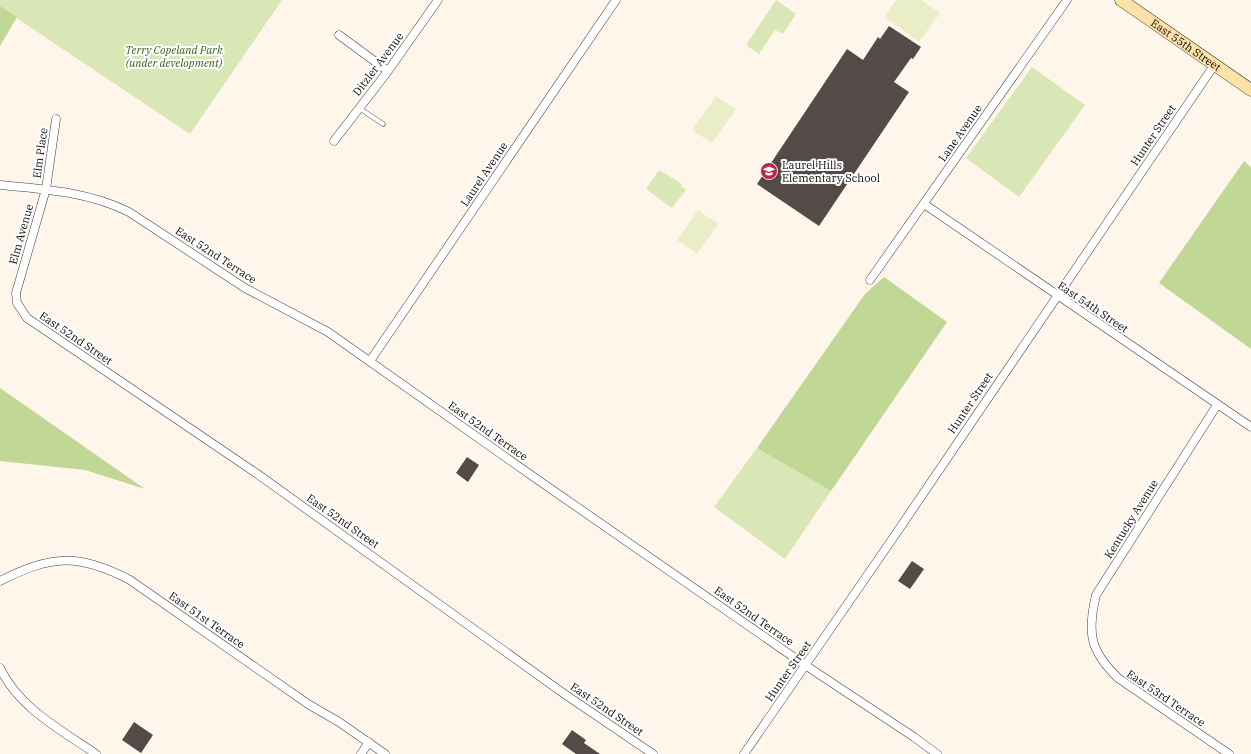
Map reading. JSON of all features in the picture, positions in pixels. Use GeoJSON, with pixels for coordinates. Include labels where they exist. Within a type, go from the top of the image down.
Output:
{"type":"FeatureCollection","features":[{"type":"Feature","properties":{"kind":"street","name":"Ditzler Avenue"},"geometry":{"type":"LineString","coordinates":[[334,141],[388,70],[438,0]]}},
{"type":"Feature","properties":{"kind":"street","name":"Laurel Avenue"},"geometry":{"type":"LineString","coordinates":[[370,361],[616,0]]}},
{"type":"Feature","properties":{"kind":"street","name":"Lane Avenue"},"geometry":{"type":"LineString","coordinates":[[870,280],[1067,0]]}},
{"type":"Feature","properties":{"kind":"street","name":"East 55th Street"},"geometry":{"type":"LineString","coordinates":[[1129,2],[1251,89]]}},
{"type":"Feature","properties":{"kind":"street"},"geometry":{"type":"LineString","coordinates":[[339,35],[388,70]]}},
{"type":"Feature","properties":{"kind":"street","name":"Hunter Street"},"geometry":{"type":"LineString","coordinates":[[744,754],[1215,64]]}},
{"type":"Feature","properties":{"kind":"street","name":"Elm Place"},"geometry":{"type":"LineString","coordinates":[[46,189],[56,119]]}},
{"type":"Feature","properties":{"kind":"street","name":"East 52nd Terrace"},"geometry":{"type":"LineString","coordinates":[[0,185],[46,189],[100,200],[130,212],[244,288],[328,332],[538,480],[937,754]]}},
{"type":"Feature","properties":{"kind":"street","name":"Elm Avenue"},"geometry":{"type":"LineString","coordinates":[[20,309],[16,293],[46,189]]}},
{"type":"Feature","properties":{"kind":"street","name":"East 54th Street"},"geometry":{"type":"LineString","coordinates":[[924,204],[1216,405],[1251,427]]}},
{"type":"Feature","properties":{"kind":"street","name":"East 52nd Street"},"geometry":{"type":"LineString","coordinates":[[20,309],[27,318],[256,473],[563,693],[653,754]]}},
{"type":"Feature","properties":{"kind":"street","name":"Kentucky Avenue"},"geometry":{"type":"LineString","coordinates":[[1098,652],[1093,643],[1090,619],[1096,595],[1216,405]]}},
{"type":"Feature","properties":{"kind":"street","name":"East 51st Terrace"},"geometry":{"type":"LineString","coordinates":[[0,581],[26,568],[48,562],[77,560],[105,567],[130,580],[308,704],[386,754]]}},
{"type":"Feature","properties":{"kind":"street","name":"East 53rd Terrace"},"geometry":{"type":"LineString","coordinates":[[1098,652],[1104,664],[1118,678],[1229,754]]}},
{"type":"Feature","properties":{"kind":"street"},"geometry":{"type":"LineString","coordinates":[[0,668],[5,679],[29,707],[96,754]]}},
{"type":"Feature","properties":{"kind":"street"},"geometry":{"type":"LineString","coordinates":[[361,754],[369,742]]}},
{"type":"Feature","properties":{"kind":"lane"},"geometry":{"type":"LineString","coordinates":[[359,108],[383,124]]}},
{"type":"Feature","properties":{"kind":"green space","name":"Terry Copeland Park (under development)"},"geometry":{"type":"Polygon","coordinates":[[[0,0],[282,0],[190,134],[0,7],[0,0]]]}},
{"type":"Feature","properties":{"kind":"green space"},"geometry":{"type":"Polygon","coordinates":[[[776,0],[796,14],[783,34],[775,30],[759,54],[746,45],[776,0]]]}},
{"type":"Feature","properties":{"kind":"green space"},"geometry":{"type":"Polygon","coordinates":[[[896,0],[921,0],[940,13],[919,42],[884,17],[896,0]]]}},
{"type":"Feature","properties":{"kind":"green space"},"geometry":{"type":"Polygon","coordinates":[[[0,6],[17,17],[0,46],[0,6]]]}},
{"type":"Feature","properties":{"kind":"green space"},"geometry":{"type":"Polygon","coordinates":[[[1032,67],[1085,105],[1019,197],[966,158],[1032,67]]]}},
{"type":"Feature","properties":{"kind":"green space"},"geometry":{"type":"Polygon","coordinates":[[[716,96],[736,109],[712,143],[692,130],[716,96]]]}},
{"type":"Feature","properties":{"kind":"green space"},"geometry":{"type":"Polygon","coordinates":[[[1244,161],[1251,167],[1251,349],[1159,283],[1244,161]]]}},
{"type":"Feature","properties":{"kind":"green space"},"geometry":{"type":"Polygon","coordinates":[[[659,170],[682,184],[681,186],[686,190],[672,208],[646,189],[659,170]]]}},
{"type":"Feature","properties":{"kind":"green space"},"geometry":{"type":"Polygon","coordinates":[[[698,210],[718,224],[697,254],[677,240],[698,210]]]}},
{"type":"Feature","properties":{"kind":"green space"},"geometry":{"type":"Polygon","coordinates":[[[884,277],[947,322],[831,491],[757,448],[865,294],[884,277]]]}},
{"type":"Feature","properties":{"kind":"green space"},"geometry":{"type":"Polygon","coordinates":[[[0,388],[145,489],[85,470],[0,461],[0,388]]]}},
{"type":"Feature","properties":{"kind":"green space"},"geometry":{"type":"Polygon","coordinates":[[[757,448],[831,491],[785,559],[714,507],[757,448]]]}},
{"type":"Feature","properties":{"kind":"building"},"geometry":{"type":"Polygon","coordinates":[[[889,26],[921,47],[894,82],[909,92],[819,226],[757,184],[847,49],[863,60],[878,37],[880,39],[889,26]]]}},
{"type":"Feature","properties":{"kind":"building"},"geometry":{"type":"Polygon","coordinates":[[[467,457],[479,465],[468,482],[456,473],[467,457]]]}},
{"type":"Feature","properties":{"kind":"building"},"geometry":{"type":"Polygon","coordinates":[[[912,561],[924,569],[910,589],[898,581],[912,561]]]}},
{"type":"Feature","properties":{"kind":"building"},"geometry":{"type":"Polygon","coordinates":[[[134,722],[153,735],[141,753],[122,740],[134,722]]]}},
{"type":"Feature","properties":{"kind":"building"},"geometry":{"type":"Polygon","coordinates":[[[572,730],[586,740],[584,743],[600,754],[576,754],[562,744],[572,730]]]}},
{"type":"Feature","properties":{"kind":"place","name":"Laurel Hills Elementary School"},"geometry":{"type":"Point","coordinates":[769,171]}}]}
